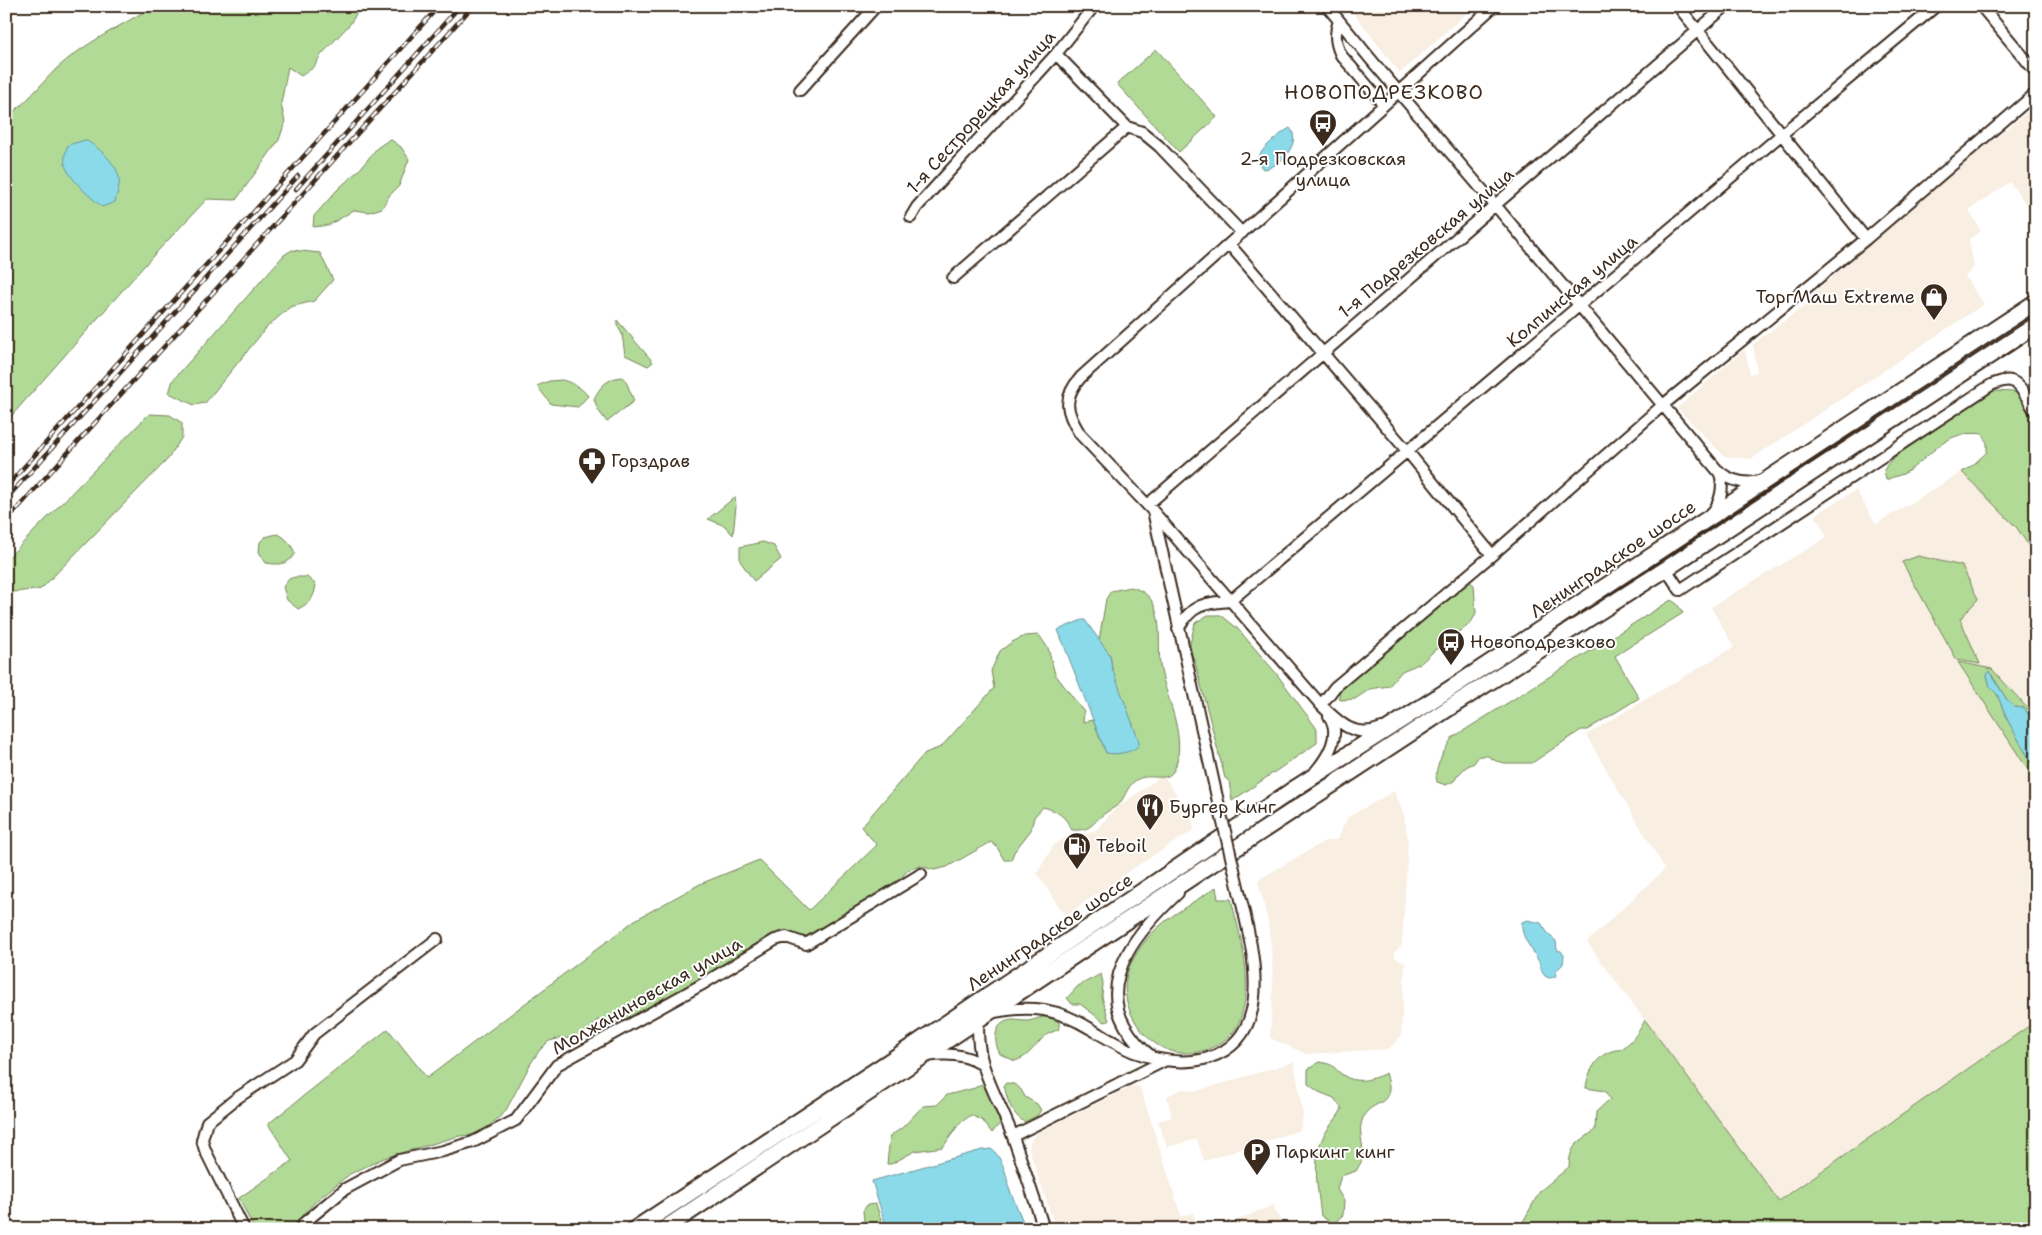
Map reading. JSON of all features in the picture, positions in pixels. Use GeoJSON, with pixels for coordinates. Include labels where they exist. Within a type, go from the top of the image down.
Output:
{"type":"FeatureCollection","features":[{"type":"Feature","properties":{"kind":"highway","name":"Ленинградское шоссе"},"geometry":{"type":"LineString","coordinates":[[635,1229],[925,1038],[1297,787],[1456,685],[2036,302]]}},
{"type":"Feature","properties":{"kind":"highway","name":"Ленинградское шоссе"},"geometry":{"type":"LineString","coordinates":[[664,1229],[1198,873],[1452,706],[1666,569],[2036,325]]}},
{"type":"Feature","properties":{"kind":"street"},"geometry":{"type":"LineString","coordinates":[[800,90],[876,6]]}},
{"type":"Feature","properties":{"kind":"street","name":"1-я Сестрорецкая улица"},"geometry":{"type":"LineString","coordinates":[[911,217],[917,207],[1056,54],[1094,6]]}},
{"type":"Feature","properties":{"kind":"street"},"geometry":{"type":"LineString","coordinates":[[1328,6],[1397,92],[1580,305],[1718,471],[1729,478],[1743,483],[1758,481],[1772,475]]}},
{"type":"Feature","properties":{"kind":"street"},"geometry":{"type":"LineString","coordinates":[[1399,720],[1376,730],[1354,730],[1339,723],[1230,601],[1150,507],[1080,434],[1072,422],[1068,402],[1069,394],[1073,385],[1494,6]]}},
{"type":"Feature","properties":{"kind":"street"},"geometry":{"type":"LineString","coordinates":[[1678,6],[1866,239]]}},
{"type":"Feature","properties":{"kind":"street","name":"1-я Подрезковская улица"},"geometry":{"type":"LineString","coordinates":[[1150,507],[1322,353],[1496,206],[1726,6]]}},
{"type":"Feature","properties":{"kind":"street","name":"Колпинская улица"},"geometry":{"type":"LineString","coordinates":[[1230,601],[1936,6]]}},
{"type":"Feature","properties":{"kind":"street"},"geometry":{"type":"LineString","coordinates":[[1981,6],[2036,72]]}},
{"type":"Feature","properties":{"kind":"street"},"geometry":{"type":"LineString","coordinates":[[1339,21],[1336,32],[1337,47],[1341,55],[1384,105]]}},
{"type":"Feature","properties":{"kind":"street"},"geometry":{"type":"LineString","coordinates":[[1056,54],[1127,127],[1142,132],[1159,146],[1242,233]]}},
{"type":"Feature","properties":{"kind":"street"},"geometry":{"type":"LineString","coordinates":[[1321,705],[1335,687],[1492,555],[1663,405],[1866,239],[2036,93]]}},
{"type":"Feature","properties":{"kind":"street"},"geometry":{"type":"LineString","coordinates":[[953,278],[1127,127]]}},
{"type":"Feature","properties":{"kind":"street"},"geometry":{"type":"LineString","coordinates":[[1229,244],[1408,452],[1492,555]]}},
{"type":"Feature","properties":{"kind":"street"},"geometry":{"type":"LineString","coordinates":[[1666,569],[1680,590],[1991,385],[2006,381],[2015,382],[2036,413]]}},
{"type":"Feature","properties":{"kind":"street"},"geometry":{"type":"LineString","coordinates":[[1706,520],[1714,511],[1721,493],[1722,483],[1718,471]]}},
{"type":"Feature","properties":{"kind":"street"},"geometry":{"type":"LineString","coordinates":[[1044,1229],[1013,1136],[982,1064],[977,1036],[982,1016],[1017,1008],[1032,1008],[1055,1012],[1072,1018],[1125,1048],[1160,1059],[1189,1062],[1215,1056],[1230,1048],[1248,1024],[1253,1008],[1255,976],[1249,936],[1150,507]]}},
{"type":"Feature","properties":{"kind":"street"},"geometry":{"type":"LineString","coordinates":[[1178,629],[1184,619],[1198,606],[1230,601]]}},
{"type":"Feature","properties":{"kind":"street"},"geometry":{"type":"LineString","coordinates":[[1297,787],[1320,766],[1332,745],[1334,727],[1321,705]]}},
{"type":"Feature","properties":{"kind":"street"},"geometry":{"type":"LineString","coordinates":[[1160,1059],[1143,1050],[1133,1039],[1122,1021],[1117,996],[1121,970],[1125,957],[1145,926],[1198,873]]}},
{"type":"Feature","properties":{"kind":"street","name":"Молжаниновская улица"},"geometry":{"type":"LineString","coordinates":[[301,1229],[305,1222],[344,1189],[399,1160],[443,1152],[473,1142],[516,1120],[557,1065],[701,985],[775,940],[786,937],[806,944],[921,874]]}},
{"type":"Feature","properties":{"kind":"street"},"geometry":{"type":"LineString","coordinates":[[244,1229],[205,1150],[202,1140],[207,1122],[238,1098],[295,1060],[314,1034],[437,939]]}},
{"type":"Feature","properties":{"kind":"street"},"geometry":{"type":"LineString","coordinates":[[920,1058],[953,1054],[972,1058],[982,1064]]}},
{"type":"Feature","properties":{"kind":"street"},"geometry":{"type":"LineString","coordinates":[[1013,1136],[1160,1059]]}},
{"type":"Feature","properties":{"kind":"shaded area"},"geometry":{"type":"Polygon","coordinates":[[[1348,6],[1467,6],[1470,10],[1400,73],[1348,6]]]}},
{"type":"Feature","properties":{"kind":"shaded area"},"geometry":{"type":"Polygon","coordinates":[[[2036,105],[2036,218],[2010,182],[1969,210],[1981,231],[1969,239],[1974,267],[1965,277],[1984,304],[1751,459],[1724,456],[1677,408],[1745,349],[1750,374],[1757,372],[1753,344],[1811,301],[1809,297],[1952,174],[2036,105]]]}},
{"type":"Feature","properties":{"kind":"shaded area"},"geometry":{"type":"Polygon","coordinates":[[[1962,472],[2017,528],[2036,557],[2036,706],[2030,710],[1992,669],[1958,662],[2036,782],[2036,1021],[1778,1201],[1587,942],[1665,869],[1586,735],[1734,647],[1711,607],[1827,537],[1815,515],[1856,490],[1876,524],[1962,472]]]}},
{"type":"Feature","properties":{"kind":"shaded area"},"geometry":{"type":"Polygon","coordinates":[[[1163,775],[1192,818],[1194,830],[1135,867],[1065,916],[1037,873],[1054,845],[1076,831],[1085,834],[1096,830],[1115,809],[1163,775]]]}},
{"type":"Feature","properties":{"kind":"shaded area"},"geometry":{"type":"Polygon","coordinates":[[[1394,791],[1404,815],[1408,842],[1402,945],[1395,952],[1395,958],[1405,963],[1401,1036],[1389,1049],[1306,1054],[1270,1038],[1273,990],[1272,956],[1268,922],[1258,880],[1323,842],[1338,839],[1347,818],[1394,791]]]}},
{"type":"Feature","properties":{"kind":"shaded area"},"geometry":{"type":"Polygon","coordinates":[[[1294,1062],[1303,1114],[1300,1130],[1204,1161],[1197,1139],[1167,1147],[1158,1121],[1172,1117],[1167,1096],[1182,1089],[1197,1091],[1294,1062]]]}},
{"type":"Feature","properties":{"kind":"shaded area"},"geometry":{"type":"Polygon","coordinates":[[[1133,1086],[1140,1087],[1181,1216],[1193,1213],[1198,1229],[1056,1229],[1029,1149],[1030,1142],[1037,1133],[1133,1086]]]}},
{"type":"Feature","properties":{"kind":"shaded area"},"geometry":{"type":"Polygon","coordinates":[[[1273,1205],[1284,1229],[1215,1229],[1273,1205]]]}},
{"type":"Feature","properties":{"kind":"green space"},"geometry":{"type":"Polygon","coordinates":[[[154,6],[361,6],[350,24],[321,55],[314,67],[301,76],[288,67],[281,104],[285,122],[279,140],[236,200],[207,199],[152,257],[6,422],[6,117],[26,101],[56,69],[78,51],[154,6]]]}},
{"type":"Feature","properties":{"kind":"green space"},"geometry":{"type":"Polygon","coordinates":[[[1156,49],[1217,117],[1179,152],[1117,84],[1156,49]]]}},
{"type":"Feature","properties":{"kind":"green space"},"geometry":{"type":"Polygon","coordinates":[[[390,139],[401,147],[409,159],[399,186],[389,196],[382,208],[369,212],[354,210],[329,225],[313,227],[314,216],[338,189],[360,169],[377,148],[390,139]]]}},
{"type":"Feature","properties":{"kind":"green space"},"geometry":{"type":"Polygon","coordinates":[[[292,250],[320,253],[333,280],[314,301],[290,307],[267,327],[205,403],[194,405],[169,393],[173,380],[284,255],[292,250]]]}},
{"type":"Feature","properties":{"kind":"green space"},"geometry":{"type":"Polygon","coordinates":[[[617,320],[653,362],[648,366],[625,355],[622,334],[617,325],[617,320]]]}},
{"type":"Feature","properties":{"kind":"green space"},"geometry":{"type":"Polygon","coordinates":[[[621,377],[625,379],[634,401],[607,422],[598,410],[594,399],[604,384],[612,379],[621,377]]]}},
{"type":"Feature","properties":{"kind":"green space"},"geometry":{"type":"Polygon","coordinates":[[[562,380],[570,382],[583,390],[588,396],[578,407],[551,404],[537,386],[549,381],[562,380]]]}},
{"type":"Feature","properties":{"kind":"green space"},"geometry":{"type":"Polygon","coordinates":[[[1994,391],[2014,392],[2022,398],[2036,425],[2036,557],[2017,528],[1962,472],[1987,452],[1987,443],[1983,434],[1970,433],[1950,439],[1906,473],[1886,480],[1884,470],[1897,455],[1994,391]]]}},
{"type":"Feature","properties":{"kind":"green space"},"geometry":{"type":"Polygon","coordinates":[[[149,414],[170,415],[182,423],[182,437],[168,459],[41,589],[14,592],[6,589],[6,560],[149,414]]]}},
{"type":"Feature","properties":{"kind":"green space"},"geometry":{"type":"Polygon","coordinates":[[[735,497],[733,535],[725,526],[708,519],[735,497]]]}},
{"type":"Feature","properties":{"kind":"green space"},"geometry":{"type":"Polygon","coordinates":[[[277,534],[288,542],[295,554],[289,560],[282,563],[266,563],[259,552],[260,542],[265,537],[277,534]]]}},
{"type":"Feature","properties":{"kind":"green space"},"geometry":{"type":"Polygon","coordinates":[[[763,542],[774,546],[781,559],[754,581],[740,561],[740,547],[763,542]]]}},
{"type":"Feature","properties":{"kind":"green space"},"geometry":{"type":"Polygon","coordinates":[[[1918,556],[1962,566],[1978,599],[1960,619],[1980,664],[1957,660],[1902,562],[1918,556]]]}},
{"type":"Feature","properties":{"kind":"green space"},"geometry":{"type":"Polygon","coordinates":[[[307,577],[316,585],[311,600],[298,609],[287,600],[283,587],[289,579],[307,577]]]}},
{"type":"Feature","properties":{"kind":"green space"},"geometry":{"type":"Polygon","coordinates":[[[1470,582],[1474,585],[1476,613],[1472,621],[1465,628],[1421,663],[1402,671],[1389,686],[1370,689],[1355,699],[1340,700],[1339,691],[1470,582]]]}},
{"type":"Feature","properties":{"kind":"green space"},"geometry":{"type":"Polygon","coordinates":[[[1131,587],[1141,591],[1150,598],[1158,620],[1160,665],[1177,727],[1178,753],[1176,765],[1170,775],[1138,779],[1129,787],[1120,803],[1091,826],[1084,829],[1072,830],[1067,821],[1060,815],[1053,810],[1043,807],[1034,817],[1031,830],[1014,852],[1011,860],[1004,860],[997,847],[991,842],[947,867],[934,870],[921,866],[908,870],[893,888],[811,935],[800,937],[787,933],[670,998],[614,1024],[597,1020],[589,1031],[577,1039],[562,1038],[549,1041],[531,1063],[505,1112],[485,1130],[384,1158],[350,1174],[318,1199],[290,1229],[254,1229],[239,1198],[292,1161],[268,1124],[388,1029],[427,1078],[635,920],[700,884],[759,860],[809,910],[877,845],[861,827],[925,753],[941,747],[994,688],[991,671],[1000,651],[1012,642],[1025,636],[1039,635],[1048,648],[1055,674],[1084,712],[1083,722],[1093,720],[1106,753],[1112,668],[1110,655],[1099,641],[1106,599],[1111,591],[1131,587]]]}},
{"type":"Feature","properties":{"kind":"green space"},"geometry":{"type":"Polygon","coordinates":[[[1671,600],[1677,604],[1683,613],[1615,656],[1639,698],[1587,730],[1581,730],[1532,763],[1505,763],[1496,761],[1488,756],[1479,756],[1454,781],[1446,785],[1437,782],[1438,765],[1452,738],[1671,600]]]}},
{"type":"Feature","properties":{"kind":"green space"},"geometry":{"type":"Polygon","coordinates":[[[1208,615],[1221,615],[1237,628],[1276,673],[1317,729],[1317,743],[1232,801],[1229,781],[1225,778],[1195,662],[1189,648],[1195,623],[1208,615]]]}},
{"type":"Feature","properties":{"kind":"green space"},"geometry":{"type":"Polygon","coordinates":[[[1958,662],[1992,669],[2029,710],[2036,706],[2036,722],[2023,708],[2014,707],[2007,700],[1992,675],[1987,675],[1990,687],[1997,694],[2008,721],[2036,771],[2036,782],[1958,662]]]}},
{"type":"Feature","properties":{"kind":"green space"},"geometry":{"type":"Polygon","coordinates":[[[1216,887],[1218,899],[1231,899],[1240,936],[1246,975],[1245,1000],[1242,1013],[1235,1029],[1227,1039],[1219,1044],[1191,1053],[1172,1051],[1155,1043],[1134,1020],[1126,1000],[1127,975],[1131,963],[1147,938],[1156,929],[1216,887]]]}},
{"type":"Feature","properties":{"kind":"green space"},"geometry":{"type":"Polygon","coordinates":[[[1101,974],[1103,983],[1102,997],[1109,1021],[1104,1022],[1080,1004],[1072,1004],[1067,998],[1078,986],[1101,974]]]}},
{"type":"Feature","properties":{"kind":"green space"},"geometry":{"type":"Polygon","coordinates":[[[1047,1016],[1059,1022],[1059,1029],[1049,1033],[1030,1052],[1015,1061],[1000,1054],[996,1043],[996,1033],[1001,1024],[1012,1020],[1028,1021],[1047,1016]]]}},
{"type":"Feature","properties":{"kind":"green space"},"geometry":{"type":"Polygon","coordinates":[[[1645,1020],[1779,1201],[2036,1021],[2036,1229],[1519,1229],[1540,1191],[1569,1167],[1571,1153],[1576,1144],[1595,1130],[1596,1112],[1610,1099],[1605,1091],[1586,1088],[1588,1077],[1597,1061],[1607,1053],[1627,1045],[1645,1020]]]}},
{"type":"Feature","properties":{"kind":"green space"},"geometry":{"type":"Polygon","coordinates":[[[1320,1062],[1332,1066],[1343,1075],[1354,1080],[1370,1079],[1386,1073],[1389,1084],[1389,1092],[1386,1098],[1367,1112],[1361,1123],[1362,1159],[1356,1171],[1341,1176],[1337,1189],[1344,1201],[1343,1215],[1333,1224],[1321,1216],[1317,1185],[1317,1164],[1320,1145],[1324,1135],[1342,1109],[1334,1098],[1319,1092],[1308,1084],[1308,1069],[1320,1062]]]}},
{"type":"Feature","properties":{"kind":"green space"},"geometry":{"type":"Polygon","coordinates":[[[1006,1083],[1018,1087],[1025,1097],[1037,1104],[1041,1110],[1037,1116],[1024,1122],[1016,1115],[1010,1106],[1004,1085],[1006,1083]]]}},
{"type":"Feature","properties":{"kind":"green space"},"geometry":{"type":"Polygon","coordinates":[[[981,1084],[991,1098],[1001,1122],[992,1133],[983,1121],[971,1115],[959,1124],[943,1147],[915,1151],[891,1164],[887,1164],[890,1136],[902,1128],[923,1106],[937,1105],[947,1095],[975,1088],[981,1084]]]}},
{"type":"Feature","properties":{"kind":"green space"},"geometry":{"type":"Polygon","coordinates":[[[876,1204],[884,1229],[862,1229],[864,1221],[863,1211],[867,1205],[876,1204]]]}},
{"type":"Feature","properties":{"kind":"water"},"geometry":{"type":"Polygon","coordinates":[[[1290,128],[1293,134],[1291,148],[1282,160],[1269,168],[1263,169],[1258,162],[1259,155],[1271,142],[1290,128]]]}},
{"type":"Feature","properties":{"kind":"water"},"geometry":{"type":"Polygon","coordinates":[[[85,140],[95,146],[111,161],[119,178],[115,202],[102,207],[77,184],[65,165],[68,145],[85,140]]]}},
{"type":"Feature","properties":{"kind":"water"},"geometry":{"type":"Polygon","coordinates":[[[1085,620],[1110,655],[1112,668],[1139,741],[1139,745],[1136,748],[1128,752],[1106,753],[1058,630],[1085,620]]]}},
{"type":"Feature","properties":{"kind":"water"},"geometry":{"type":"Polygon","coordinates":[[[1989,671],[2007,700],[2014,707],[2023,708],[2036,722],[2036,771],[2008,721],[1997,694],[1990,687],[1987,675],[1989,671]]]}},
{"type":"Feature","properties":{"kind":"water"},"geometry":{"type":"Polygon","coordinates":[[[1527,920],[1541,923],[1549,935],[1556,941],[1557,950],[1561,951],[1564,955],[1563,964],[1556,971],[1556,976],[1552,978],[1548,978],[1543,973],[1523,933],[1522,922],[1527,920]]]}},
{"type":"Feature","properties":{"kind":"water"},"geometry":{"type":"Polygon","coordinates":[[[991,1149],[1003,1165],[1008,1186],[1024,1224],[1024,1229],[887,1229],[872,1181],[991,1149]]]}},
{"type":"Feature","properties":{"kind":"railway"},"geometry":{"type":"LineString","coordinates":[[6,487],[439,6]]}},
{"type":"Feature","properties":{"kind":"railway"},"geometry":{"type":"LineString","coordinates":[[296,189],[460,6]]}},
{"type":"Feature","properties":{"kind":"railway"},"geometry":{"type":"LineString","coordinates":[[6,521],[473,6]]}},
{"type":"Feature","properties":{"kind":"railway"},"geometry":{"type":"LineString","coordinates":[[6,499],[298,176]]}},
{"type":"Feature","properties":{"kind":"place","name":"2-я Подрезковская улица"},"geometry":{"type":"Point","coordinates":[1323,147]}},
{"type":"Feature","properties":{"kind":"place","name":"ТоргМаш Extreme"},"geometry":{"type":"Point","coordinates":[1934,321]}},
{"type":"Feature","properties":{"kind":"place","name":"Горздрав"},"geometry":{"type":"Point","coordinates":[592,485]}},
{"type":"Feature","properties":{"kind":"place","name":"Новоподрезково"},"geometry":{"type":"Point","coordinates":[1451,666]}},
{"type":"Feature","properties":{"kind":"place","name":"Бургер Кинг"},"geometry":{"type":"Point","coordinates":[1150,831]}},
{"type":"Feature","properties":{"kind":"place","name":"Teboil"},"geometry":{"type":"Point","coordinates":[1077,870]}},
{"type":"Feature","properties":{"kind":"place","name":"Паркинг кинг"},"geometry":{"type":"Point","coordinates":[1257,1176]}},
{"type":"Feature","properties":{"kind":"district","name":"НОВОПОДРЕЗКОВО"},"geometry":{"type":"Point","coordinates":[1384,92]}}]}
